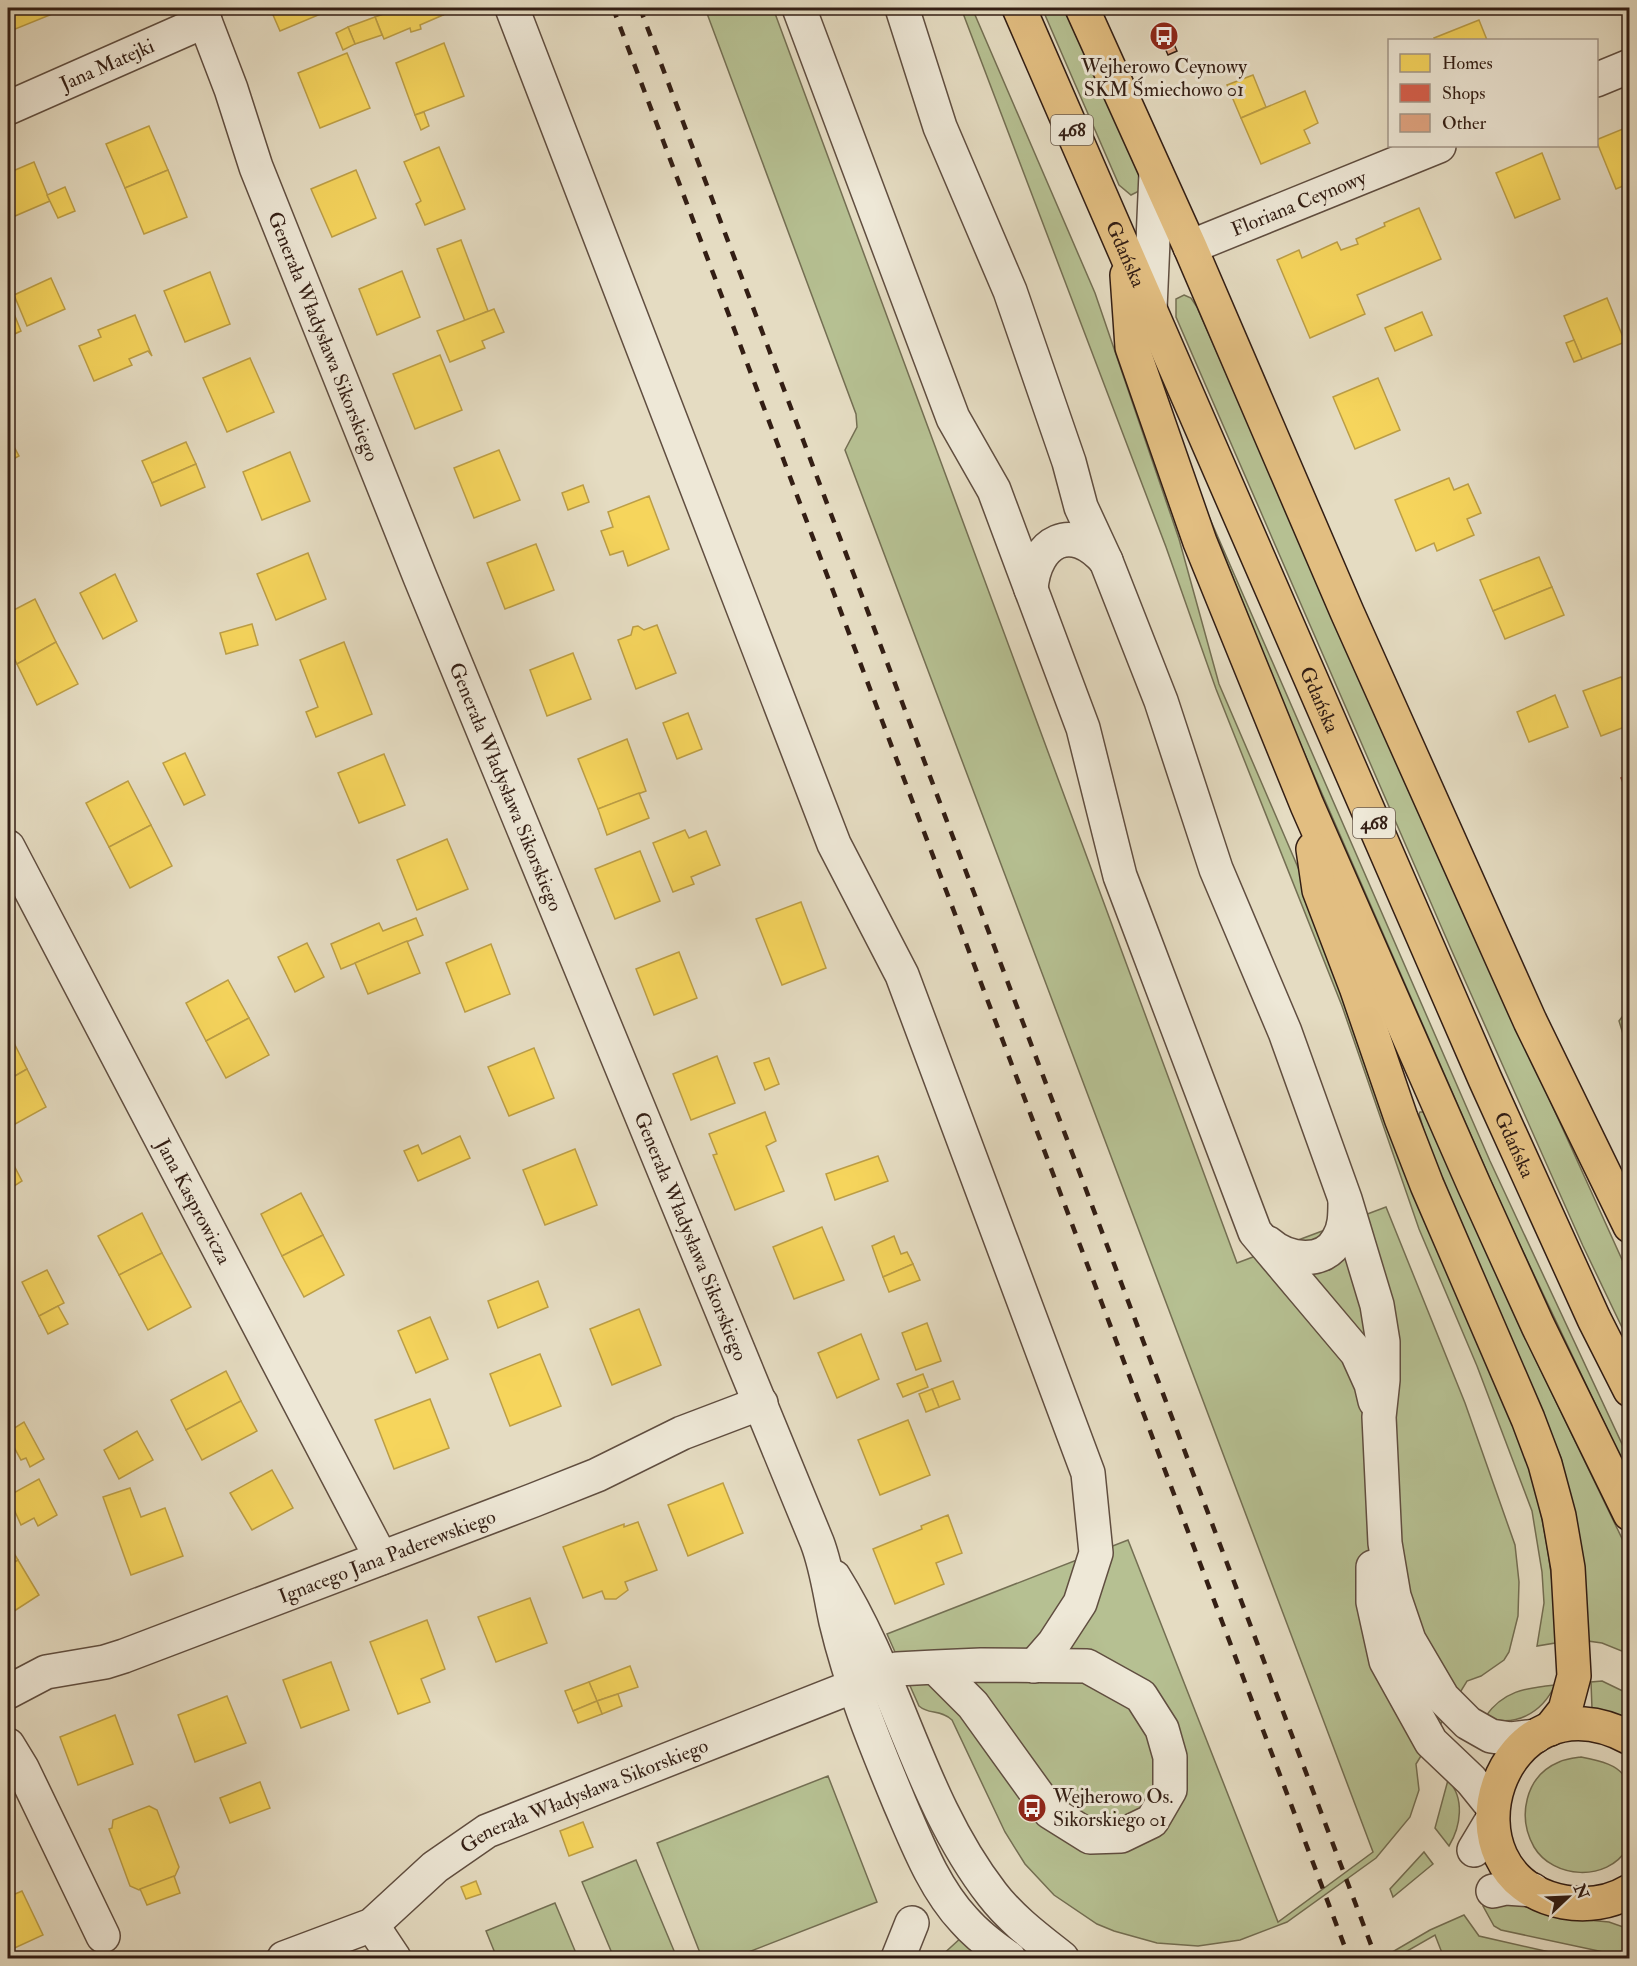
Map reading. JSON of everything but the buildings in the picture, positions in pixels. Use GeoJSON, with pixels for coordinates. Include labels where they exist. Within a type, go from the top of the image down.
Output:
{"type":"FeatureCollection","features":[{"type":"Feature","properties":{"kind":"main road","name":"Gdańska"},"geometry":{"type":"LineString","coordinates":[[1019,8],[1102,199],[1139,246],[1150,309],[1485,1078],[1594,1319],[1629,1390]]}},
{"type":"Feature","properties":{"kind":"main road"},"geometry":{"type":"LineString","coordinates":[[1082,8],[1190,247],[1347,612],[1530,1021],[1629,1226]]}},
{"type":"Feature","properties":{"kind":"main road"},"geometry":{"type":"LineString","coordinates":[[1139,246],[1132,347],[1200,542],[1307,805],[1533,1315],[1629,1514]]}},
{"type":"Feature","properties":{"kind":"main road"},"geometry":{"type":"LineString","coordinates":[[1307,805],[1319,890],[1427,1185],[1528,1419],[1545,1464],[1559,1516],[1568,1568],[1574,1676],[1565,1710],[1543,1733],[1514,1755],[1499,1779],[1492,1813],[1496,1841],[1517,1877],[1533,1890],[1554,1900],[1614,1906],[1629,1890]]}},
{"type":"Feature","properties":{"kind":"main road"},"geometry":{"type":"LineString","coordinates":[[1543,1733],[1571,1724],[1593,1724],[1615,1730],[1629,1737]]}},
{"type":"Feature","properties":{"kind":"street"},"geometry":{"type":"LineString","coordinates":[[512,8],[834,844],[902,975],[1088,1473],[1095,1553],[1080,1603],[1054,1643],[1034,1666]]}},
{"type":"Feature","properties":{"kind":"street"},"geometry":{"type":"LineString","coordinates":[[799,8],[953,418],[994,490],[1083,728],[1120,876],[1255,1232],[1357,1353],[1371,1384],[1379,1418]]}},
{"type":"Feature","properties":{"kind":"street"},"geometry":{"type":"LineString","coordinates":[[902,8],[940,127],[1010,291],[1069,462],[1080,507],[1106,561],[1161,701],[1216,869],[1285,1032],[1345,1199],[1377,1305],[1383,1342],[1383,1380],[1379,1418],[1385,1543],[1394,1596],[1409,1640],[1432,1680],[1458,1715],[1479,1731],[1511,1739],[1543,1733]]}},
{"type":"Feature","properties":{"kind":"street","name":"Jana Matejki"},"geometry":{"type":"LineString","coordinates":[[8,108],[202,14]]}},
{"type":"Feature","properties":{"kind":"street","name":"Generała Władysława Sikorskiego"},"geometry":{"type":"LineString","coordinates":[[202,14],[256,167],[420,577],[824,1560],[858,1614],[869,1681],[487,1831],[435,1867],[372,1925]]}},
{"type":"Feature","properties":{"kind":"street"},"geometry":{"type":"LineString","coordinates":[[1598,79],[1629,66]]}},
{"type":"Feature","properties":{"kind":"street","name":"Floriana Ceynowy"},"geometry":{"type":"LineString","coordinates":[[1190,247],[1437,147]]}},
{"type":"Feature","properties":{"kind":"street"},"geometry":{"type":"LineString","coordinates":[[1156,173],[1139,246],[1205,283]]}},
{"type":"Feature","properties":{"kind":"street"},"geometry":{"type":"LineString","coordinates":[[1031,589],[1032,571],[1039,556],[1046,547],[1056,542],[1068,539],[1081,542],[1095,549],[1106,561]]}},
{"type":"Feature","properties":{"kind":"street","name":"Jana Kasprowicza"},"geometry":{"type":"LineString","coordinates":[[8,847],[381,1558]]}},
{"type":"Feature","properties":{"kind":"street"},"geometry":{"type":"LineString","coordinates":[[1255,1232],[1272,1247],[1290,1256],[1307,1259],[1323,1254],[1338,1241],[1345,1222],[1345,1199]]}},
{"type":"Feature","properties":{"kind":"street","name":"Ignacego Jana Paderewskiego"},"geometry":{"type":"LineString","coordinates":[[8,1692],[46,1672],[110,1660],[381,1558],[597,1475],[681,1433],[761,1403]]}},
{"type":"Feature","properties":{"kind":"street"},"geometry":{"type":"LineString","coordinates":[[1382,1491],[1373,1545],[1373,1602],[1386,1661],[1431,1742],[1471,1780],[1492,1813],[1474,1850]]}},
{"type":"Feature","properties":{"kind":"street"},"geometry":{"type":"LineString","coordinates":[[869,1681],[897,1669],[935,1667],[1087,1666],[1141,1696],[1162,1729],[1170,1757],[1170,1790],[1152,1821],[1121,1836],[1090,1837],[1050,1812],[973,1705],[935,1667]]}},
{"type":"Feature","properties":{"kind":"street"},"geometry":{"type":"LineString","coordinates":[[869,1681],[891,1782],[934,1875],[963,1919],[989,1944],[1009,1959]]}},
{"type":"Feature","properties":{"kind":"street"},"geometry":{"type":"LineString","coordinates":[[869,1681],[933,1791],[970,1863],[993,1896],[1015,1919],[1062,1959]]}},
{"type":"Feature","properties":{"kind":"street"},"geometry":{"type":"LineString","coordinates":[[8,1745],[22,1768],[103,1936]]}},
{"type":"Feature","properties":{"kind":"street"},"geometry":{"type":"LineString","coordinates":[[1493,1891],[1506,1888],[1533,1890]]}},
{"type":"Feature","properties":{"kind":"street"},"geometry":{"type":"LineString","coordinates":[[898,1959],[912,1923]]}},
{"type":"Feature","properties":{"kind":"street"},"geometry":{"type":"LineString","coordinates":[[284,1959],[372,1925],[394,1959]]}},
{"type":"Feature","properties":{"kind":"green space"},"geometry":{"type":"Polygon","coordinates":[[[705,8],[773,8],[1237,1263],[1386,1207],[1465,1403],[1515,1545],[1519,1582],[1518,1616],[1509,1652],[1504,1660],[1481,1676],[1467,1681],[1416,1764],[1419,1790],[1410,1817],[1376,1858],[1287,1922],[1240,1940],[1198,1946],[1157,1943],[1097,1924],[1054,1895],[1025,1864],[1005,1832],[952,1720],[943,1714],[919,1706],[887,1634],[1128,1540],[1278,1922],[1373,1852],[845,450],[857,427],[856,414],[705,8]]]}},
{"type":"Feature","properties":{"kind":"green space"},"geometry":{"type":"Polygon","coordinates":[[[961,8],[972,8],[1095,293],[1179,539],[1219,684],[1312,900],[1530,1464],[1548,1553],[1555,1643],[1537,1646],[1544,1603],[1542,1572],[1532,1511],[1477,1366],[1419,1229],[1342,1006],[1216,689],[1166,547],[961,8]]]}},
{"type":"Feature","properties":{"kind":"green space"},"geometry":{"type":"Polygon","coordinates":[[[1042,8],[1067,8],[1140,175],[1139,191],[1131,195],[1119,185],[1042,8]]]}},
{"type":"Feature","properties":{"kind":"green space"},"geometry":{"type":"Polygon","coordinates":[[[1184,295],[1191,298],[1197,307],[1397,763],[1629,1275],[1629,1342],[1583,1246],[1451,949],[1176,317],[1176,299],[1184,295]]]}},
{"type":"Feature","properties":{"kind":"green space"},"geometry":{"type":"Polygon","coordinates":[[[1207,512],[1490,1161],[1629,1459],[1629,1475],[1508,1220],[1282,702],[1207,512]]]}},
{"type":"Feature","properties":{"kind":"green space"},"geometry":{"type":"Polygon","coordinates":[[[1630,1009],[1629,1054],[1619,1021],[1630,1009]]]}},
{"type":"Feature","properties":{"kind":"green space"},"geometry":{"type":"Polygon","coordinates":[[[1420,1112],[1424,1112],[1520,1327],[1629,1553],[1629,1654],[1602,1643],[1588,1641],[1582,1551],[1561,1458],[1428,1144],[1420,1112]]]}},
{"type":"Feature","properties":{"kind":"green space"},"geometry":{"type":"Polygon","coordinates":[[[1602,1681],[1629,1694],[1629,1719],[1592,1709],[1591,1682],[1602,1681]]]}},
{"type":"Feature","properties":{"kind":"green space"},"geometry":{"type":"Polygon","coordinates":[[[1555,1685],[1543,1703],[1526,1716],[1507,1721],[1485,1717],[1499,1701],[1507,1696],[1524,1690],[1555,1685]]]}},
{"type":"Feature","properties":{"kind":"green space"},"geometry":{"type":"Polygon","coordinates":[[[1581,1757],[1608,1764],[1623,1774],[1629,1791],[1630,1842],[1618,1860],[1607,1867],[1580,1872],[1567,1870],[1543,1858],[1534,1847],[1529,1835],[1525,1811],[1532,1787],[1547,1768],[1567,1759],[1581,1757]]]}},
{"type":"Feature","properties":{"kind":"green space"},"geometry":{"type":"Polygon","coordinates":[[[828,1776],[877,1902],[733,1958],[702,1958],[657,1843],[828,1776]]]}},
{"type":"Feature","properties":{"kind":"green space"},"geometry":{"type":"Polygon","coordinates":[[[1448,1780],[1457,1795],[1459,1804],[1456,1830],[1449,1846],[1435,1828],[1448,1780]]]}},
{"type":"Feature","properties":{"kind":"green space"},"geometry":{"type":"Polygon","coordinates":[[[1424,1852],[1433,1864],[1393,1897],[1390,1889],[1424,1852]]]}},
{"type":"Feature","properties":{"kind":"green space"},"geometry":{"type":"Polygon","coordinates":[[[636,1860],[677,1958],[614,1958],[582,1882],[636,1860]]]}},
{"type":"Feature","properties":{"kind":"green space"},"geometry":{"type":"Polygon","coordinates":[[[555,1903],[578,1958],[497,1958],[486,1931],[555,1903]]]}},
{"type":"Feature","properties":{"kind":"green space"},"geometry":{"type":"Polygon","coordinates":[[[1496,1903],[1524,1906],[1555,1917],[1609,1922],[1629,1929],[1629,1947],[1621,1953],[1608,1953],[1501,1930],[1494,1926],[1483,1906],[1496,1903]]]}},
{"type":"Feature","properties":{"kind":"green space"},"geometry":{"type":"Polygon","coordinates":[[[1464,1915],[1479,1936],[1576,1958],[1444,1958],[1435,1935],[1395,1958],[1382,1958],[1430,1930],[1464,1915]]]}},
{"type":"Feature","properties":{"kind":"green space"},"geometry":{"type":"Polygon","coordinates":[[[963,1936],[989,1958],[939,1958],[963,1936]]]}},
{"type":"Feature","properties":{"kind":"railway"},"geometry":{"type":"LineString","coordinates":[[613,8],[1349,1958]]}},
{"type":"Feature","properties":{"kind":"railway"},"geometry":{"type":"LineString","coordinates":[[640,8],[1376,1958]]}},
{"type":"Feature","properties":{"kind":"place","name":"Wejherowo Ceynowy SKM Śmiechowo 01"},"geometry":{"type":"Point","coordinates":[1164,36]}},
{"type":"Feature","properties":{"kind":"place","name":"Wejherowo Os. Sikorskiego 01"},"geometry":{"type":"Point","coordinates":[1032,1808]}}]}
